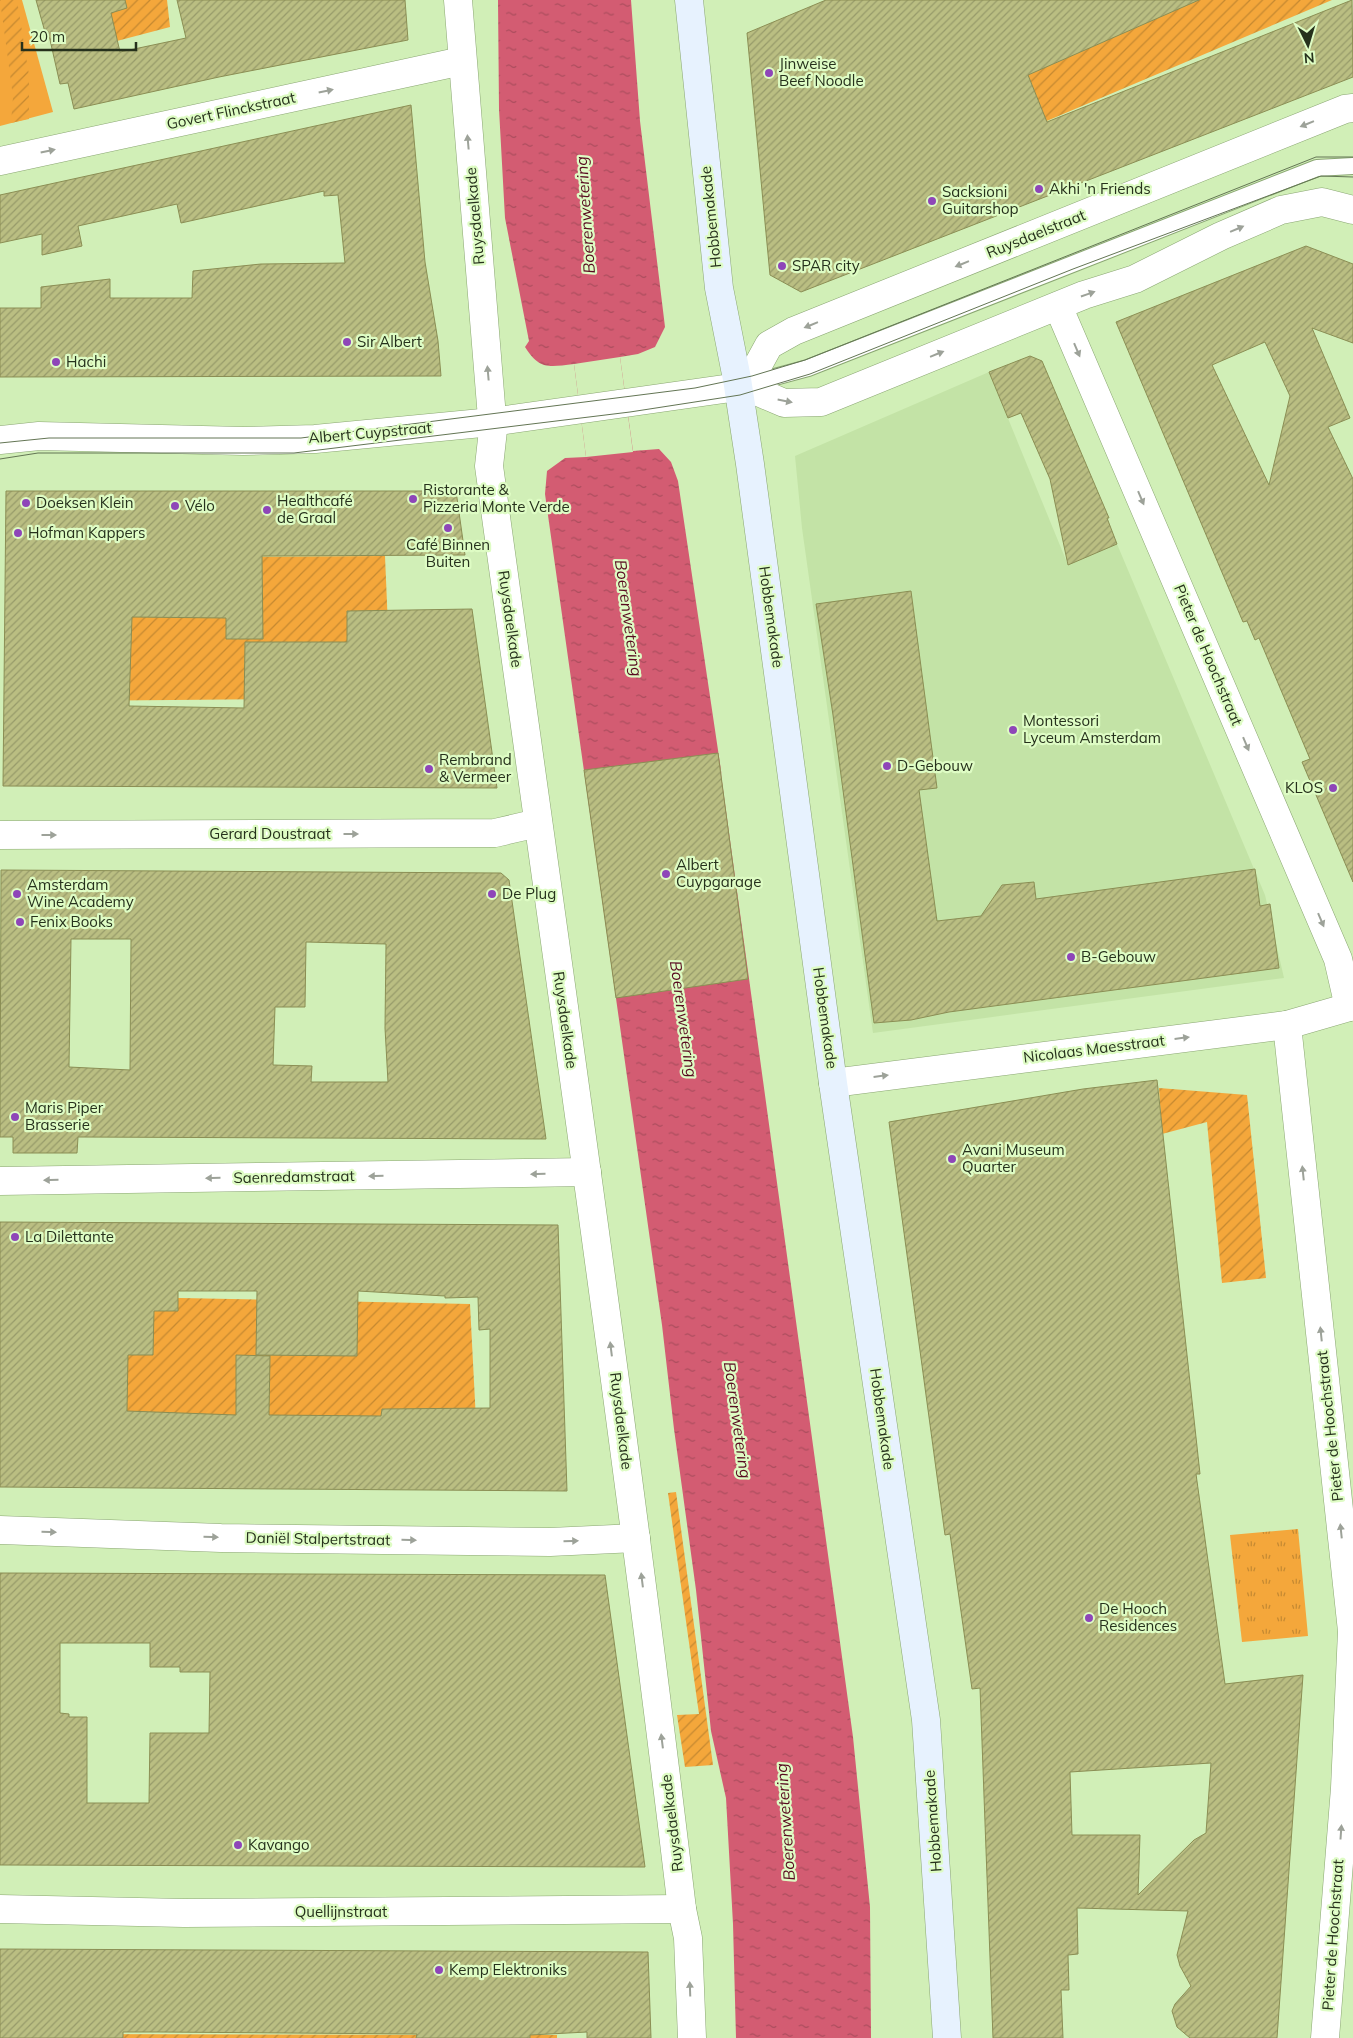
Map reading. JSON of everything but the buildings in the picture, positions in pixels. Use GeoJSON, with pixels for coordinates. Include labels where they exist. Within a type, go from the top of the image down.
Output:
{"type":"FeatureCollection","features":[{"type":"Feature","properties":{"kind":"main road","name":"Hobbemakade"},"geometry":{"type":"LineString","coordinates":[[690,0],[718,288],[738,387],[833,1083],[926,1720],[947,2038]]}},
{"type":"Feature","properties":{"kind":"street","name":"Ruysdaelkade"},"geometry":{"type":"LineString","coordinates":[[458,0],[492,422],[489,466],[587,1172],[636,1538],[682,1910],[688,1938],[692,2038]]}},
{"type":"Feature","properties":{"kind":"street","name":"Govert Flinckstraat"},"geometry":{"type":"LineString","coordinates":[[0,161],[462,61]]}},
{"type":"Feature","properties":{"kind":"street","name":"Ruysdaelstraat"},"geometry":{"type":"LineString","coordinates":[[738,387],[752,376],[770,345],[794,331],[1344,109],[1353,108]]}},
{"type":"Feature","properties":{"kind":"street"},"geometry":{"type":"LineString","coordinates":[[738,387],[756,390],[784,403],[821,402],[1058,306],[1135,278],[1221,236],[1281,210],[1322,202],[1353,210]]}},
{"type":"Feature","properties":{"kind":"street","name":"Pieter de Hoochstraat"},"geometry":{"type":"LineString","coordinates":[[1058,306],[1338,959],[1351,1007]]}},
{"type":"Feature","properties":{"kind":"street","name":"Albert Cuypstraat"},"geometry":{"type":"LineString","coordinates":[[0,440],[39,436],[243,440],[315,439],[492,422],[738,387]]}},
{"type":"Feature","properties":{"kind":"street","name":"Gerard Doustraat"},"geometry":{"type":"LineString","coordinates":[[0,835],[495,833],[538,823]]}},
{"type":"Feature","properties":{"kind":"street","name":"Nicolaas Maesstraat"},"geometry":{"type":"LineString","coordinates":[[833,1083],[1288,1025],[1351,1007]]}},
{"type":"Feature","properties":{"kind":"street","name":"Pieter de Hoochstraat"},"geometry":{"type":"LineString","coordinates":[[1288,1025],[1353,1631],[1344,1788],[1325,2038]]}},
{"type":"Feature","properties":{"kind":"street","name":"Saenredamstraat"},"geometry":{"type":"LineString","coordinates":[[0,1181],[587,1172]]}},
{"type":"Feature","properties":{"kind":"street","name":"Daniël Stalpertstraat"},"geometry":{"type":"LineString","coordinates":[[0,1530],[221,1538],[550,1542],[636,1538]]}},
{"type":"Feature","properties":{"kind":"street","name":"Quellijnstraat"},"geometry":{"type":"LineString","coordinates":[[0,1908],[184,1913],[682,1910]]}},
{"type":"Feature","properties":{"kind":"lane"},"geometry":{"type":"LineString","coordinates":[[738,387],[808,368],[1316,168],[1353,166]]}},
{"type":"Feature","properties":{"kind":"shaded area","name":"Montessori Lyceum Amsterdam"},"geometry":{"type":"Polygon","coordinates":[[[989,372],[1068,565],[1117,544],[1265,895],[1284,978],[873,1033],[802,528],[795,456],[989,372]]]}},
{"type":"Feature","properties":{"kind":"green space"},"geometry":{"type":"Polygon","coordinates":[[[0,0],[22,0],[53,112],[0,126],[0,0]]]}},
{"type":"Feature","properties":{"kind":"green space"},"geometry":{"type":"Polygon","coordinates":[[[0,0],[17,0],[29,75],[29,119],[11,123],[13,97],[0,0]]]}},
{"type":"Feature","properties":{"kind":"green space"},"geometry":{"type":"Polygon","coordinates":[[[104,0],[167,0],[170,27],[113,42],[104,0]]]}},
{"type":"Feature","properties":{"kind":"green space"},"geometry":{"type":"Polygon","coordinates":[[[1079,0],[1332,0],[858,201],[1079,0]]]}},
{"type":"Feature","properties":{"kind":"green space"},"geometry":{"type":"Polygon","coordinates":[[[385,556],[391,698],[60,701],[63,558],[385,556]]]}},
{"type":"Feature","properties":{"kind":"green space"},"geometry":{"type":"Polygon","coordinates":[[[1159,1088],[1247,1095],[1266,1278],[1222,1283],[1207,1122],[1162,1134],[1159,1088]]]}},
{"type":"Feature","properties":{"kind":"green space"},"geometry":{"type":"Polygon","coordinates":[[[82,1296],[470,1304],[476,1421],[86,1413],[82,1296]]]}},
{"type":"Feature","properties":{"kind":"green space"},"geometry":{"type":"Polygon","coordinates":[[[676,1492],[713,1765],[685,1767],[677,1715],[699,1714],[668,1493],[676,1492]]]}},
{"type":"Feature","properties":{"kind":"green space"},"geometry":{"type":"Polygon","coordinates":[[[1298,1529],[1308,1636],[1242,1642],[1230,1535],[1298,1529]]]}},
{"type":"Feature","properties":{"kind":"green space"},"geometry":{"type":"Polygon","coordinates":[[[58,2034],[557,2035],[557,2038],[58,2038],[58,2034]]]}},
{"type":"Feature","properties":{"kind":"water","name":"Boerenwetering"},"geometry":{"type":"Polygon","coordinates":[[[498,0],[631,0],[640,121],[665,327],[655,347],[638,354],[620,357],[633,451],[659,449],[671,462],[678,481],[722,777],[720,767],[853,1737],[870,1907],[871,2038],[736,2038],[733,1924],[726,1798],[711,1731],[696,1590],[662,1325],[545,494],[547,471],[565,458],[586,457],[574,364],[545,365],[535,360],[525,347],[529,341],[505,218],[499,109],[498,0]]]}},
{"type":"Feature","properties":{"kind":"pier"},"geometry":{"type":"Polygon","coordinates":[[[620,357],[633,452],[586,457],[574,364],[620,357]]]}},
{"type":"Feature","properties":{"kind":"tram line"},"geometry":{"type":"LineString","coordinates":[[0,443],[49,438],[301,438],[695,388],[752,376],[805,360],[1316,157],[1353,157]]}},
{"type":"Feature","properties":{"kind":"tram line"},"geometry":{"type":"LineString","coordinates":[[0,459],[38,453],[294,453],[630,412],[740,395],[810,374],[1073,269],[1321,176],[1353,177]]}},
{"type":"Feature","properties":{"kind":"place","name":"Jinweise Beef Noodle"},"geometry":{"type":"Point","coordinates":[769,73]}},
{"type":"Feature","properties":{"kind":"place","name":"Akhi 'n Friends"},"geometry":{"type":"Point","coordinates":[1039,189]}},
{"type":"Feature","properties":{"kind":"place","name":"Sacksioni Guitarshop"},"geometry":{"type":"Point","coordinates":[932,201]}},
{"type":"Feature","properties":{"kind":"place","name":"SPAR city"},"geometry":{"type":"Point","coordinates":[782,266]}},
{"type":"Feature","properties":{"kind":"place","name":"Sir Albert"},"geometry":{"type":"Point","coordinates":[347,342]}},
{"type":"Feature","properties":{"kind":"place","name":"Hachi"},"geometry":{"type":"Point","coordinates":[56,362]}},
{"type":"Feature","properties":{"kind":"place","name":"Ristorante & Pizzeria Monte Verde"},"geometry":{"type":"Point","coordinates":[413,499]}},
{"type":"Feature","properties":{"kind":"place","name":"Doeksen Klein"},"geometry":{"type":"Point","coordinates":[26,503]}},
{"type":"Feature","properties":{"kind":"place","name":"Vélo"},"geometry":{"type":"Point","coordinates":[175,506]}},
{"type":"Feature","properties":{"kind":"place","name":"Healthcafé de Graal"},"geometry":{"type":"Point","coordinates":[267,510]}},
{"type":"Feature","properties":{"kind":"place","name":"Café Binnen Buiten"},"geometry":{"type":"Point","coordinates":[448,528]}},
{"type":"Feature","properties":{"kind":"place","name":"Hofman Kappers"},"geometry":{"type":"Point","coordinates":[18,533]}},
{"type":"Feature","properties":{"kind":"place","name":"Montessori Lyceum Amsterdam"},"geometry":{"type":"Point","coordinates":[1013,730]}},
{"type":"Feature","properties":{"kind":"place","name":"D-Gebouw"},"geometry":{"type":"Point","coordinates":[887,766]}},
{"type":"Feature","properties":{"kind":"place","name":"Rembrand & Vermeer"},"geometry":{"type":"Point","coordinates":[429,769]}},
{"type":"Feature","properties":{"kind":"place","name":"KLOS"},"geometry":{"type":"Point","coordinates":[1333,788]}},
{"type":"Feature","properties":{"kind":"place","name":"Albert Cuypgarage"},"geometry":{"type":"Point","coordinates":[666,874]}},
{"type":"Feature","properties":{"kind":"place","name":"Amsterdam Wine Academy"},"geometry":{"type":"Point","coordinates":[17,894]}},
{"type":"Feature","properties":{"kind":"place","name":"De Plug"},"geometry":{"type":"Point","coordinates":[492,894]}},
{"type":"Feature","properties":{"kind":"place","name":"Fenix Books"},"geometry":{"type":"Point","coordinates":[20,922]}},
{"type":"Feature","properties":{"kind":"place","name":"B-Gebouw"},"geometry":{"type":"Point","coordinates":[1071,957]}},
{"type":"Feature","properties":{"kind":"place","name":"Maris Piper Brasserie"},"geometry":{"type":"Point","coordinates":[15,1117]}},
{"type":"Feature","properties":{"kind":"place","name":"Avani Museum Quarter"},"geometry":{"type":"Point","coordinates":[952,1159]}},
{"type":"Feature","properties":{"kind":"place","name":"La Dilettante"},"geometry":{"type":"Point","coordinates":[15,1237]}},
{"type":"Feature","properties":{"kind":"place","name":"De Hooch Residences"},"geometry":{"type":"Point","coordinates":[1089,1618]}},
{"type":"Feature","properties":{"kind":"place","name":"Kavango"},"geometry":{"type":"Point","coordinates":[238,1845]}},
{"type":"Feature","properties":{"kind":"place","name":"Kemp Elektroniks"},"geometry":{"type":"Point","coordinates":[439,1970]}}]}
